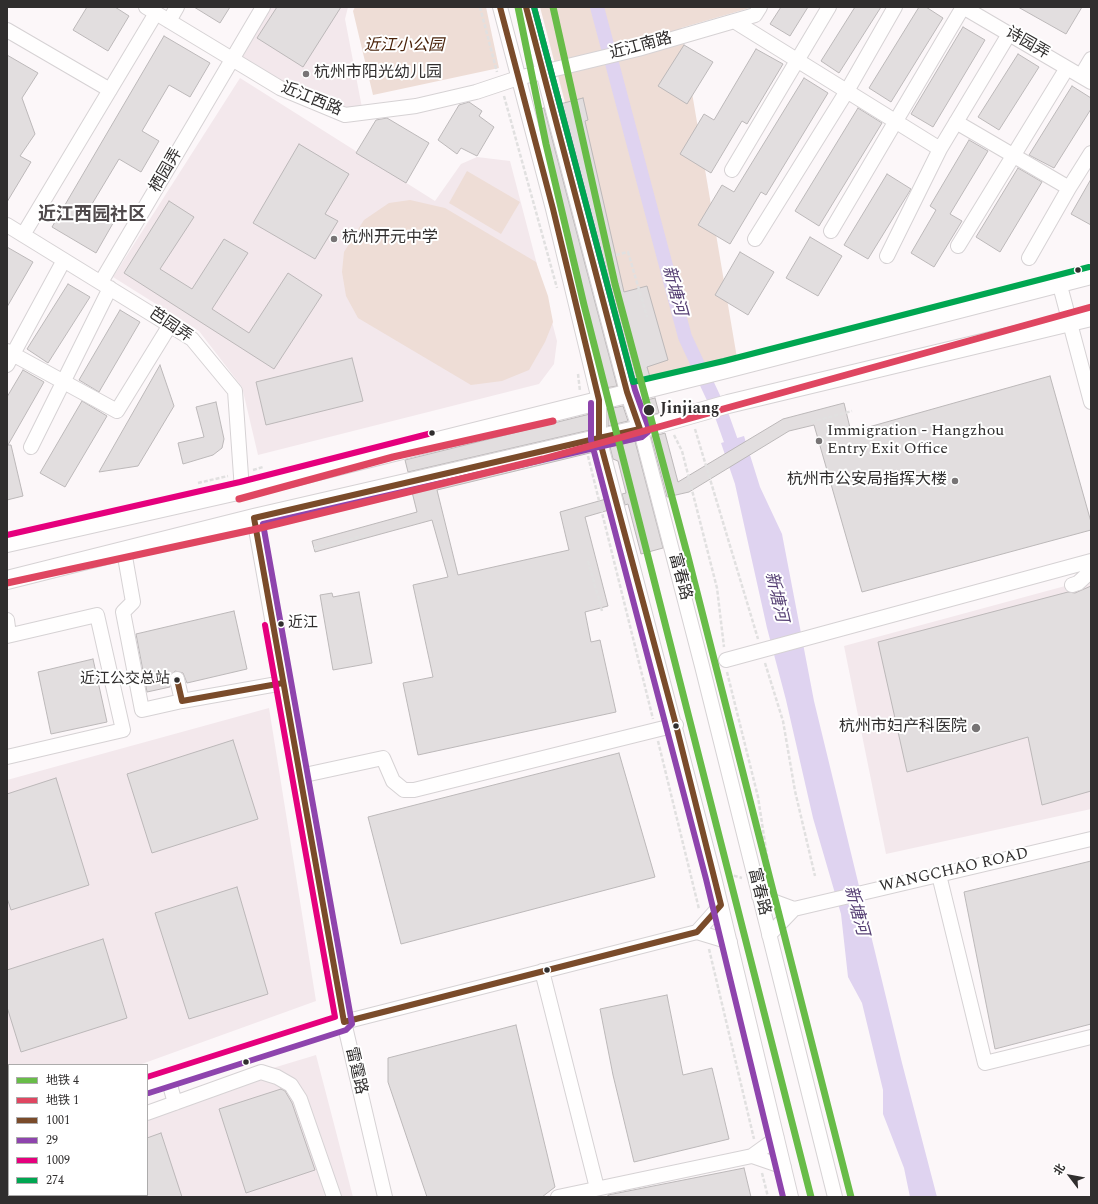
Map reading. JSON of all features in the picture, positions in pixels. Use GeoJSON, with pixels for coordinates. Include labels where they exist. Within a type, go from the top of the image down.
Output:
{"type":"FeatureCollection","features":[{"type":"Feature","properties":{"kind":"main road"},"geometry":{"type":"LineString","coordinates":[[7,544],[242,490],[581,405],[627,392],[715,372],[1091,275]]}},
{"type":"Feature","properties":{"kind":"main road"},"geometry":{"type":"LineString","coordinates":[[7,580],[254,518],[640,429],[701,410],[1091,317]]}},
{"type":"Feature","properties":{"kind":"street"},"geometry":{"type":"LineString","coordinates":[[169,21],[177,7]]}},
{"type":"Feature","properties":{"kind":"street","name":"栖园弄"},"geometry":{"type":"LineString","coordinates":[[31,447],[105,285],[232,59],[263,7]]}},
{"type":"Feature","properties":{"kind":"street"},"geometry":{"type":"LineString","coordinates":[[500,7],[553,209],[599,400],[592,440],[676,725],[791,1197]]}},
{"type":"Feature","properties":{"kind":"street","name":"富春路"},"geometry":{"type":"LineString","coordinates":[[526,7],[627,392],[640,429],[702,666],[835,1197]]}},
{"type":"Feature","properties":{"kind":"street","name":"近江南路"},"geometry":{"type":"LineString","coordinates":[[518,78],[601,58],[755,15],[760,7]]}},
{"type":"Feature","properties":{"kind":"street"},"geometry":{"type":"LineString","coordinates":[[732,170],[829,7]]}},
{"type":"Feature","properties":{"kind":"street"},"geometry":{"type":"LineString","coordinates":[[756,239],[847,91],[896,7]]}},
{"type":"Feature","properties":{"kind":"street"},"geometry":{"type":"LineString","coordinates":[[831,231],[963,7]]}},
{"type":"Feature","properties":{"kind":"street","name":"诗园弄"},"geometry":{"type":"LineString","coordinates":[[963,7],[1086,79]]}},
{"type":"Feature","properties":{"kind":"street"},"geometry":{"type":"LineString","coordinates":[[23,235],[110,90],[151,10]]}},
{"type":"Feature","properties":{"kind":"street","name":"近江西路"},"geometry":{"type":"LineString","coordinates":[[151,10],[280,88],[345,115],[416,106],[501,84],[518,78]]}},
{"type":"Feature","properties":{"kind":"street"},"geometry":{"type":"LineString","coordinates":[[734,21],[940,149]]}},
{"type":"Feature","properties":{"kind":"street"},"geometry":{"type":"LineString","coordinates":[[7,30],[110,90]]}},
{"type":"Feature","properties":{"kind":"street"},"geometry":{"type":"LineString","coordinates":[[887,256],[940,149],[1009,34]]}},
{"type":"Feature","properties":{"kind":"street"},"geometry":{"type":"LineString","coordinates":[[1086,79],[1091,59]]}},
{"type":"Feature","properties":{"kind":"street"},"geometry":{"type":"LineString","coordinates":[[958,246],[1067,68]]}},
{"type":"Feature","properties":{"kind":"street"},"geometry":{"type":"LineString","coordinates":[[956,122],[1069,188]]}},
{"type":"Feature","properties":{"kind":"street"},"geometry":{"type":"LineString","coordinates":[[1029,258],[1091,153]]}},
{"type":"Feature","properties":{"kind":"street","name":"芭园弄"},"geometry":{"type":"LineString","coordinates":[[7,227],[23,235],[192,339],[235,391],[242,490]]}},
{"type":"Feature","properties":{"kind":"street"},"geometry":{"type":"LineString","coordinates":[[64,260],[9,357],[62,381],[117,411],[170,325]]}},
{"type":"Feature","properties":{"kind":"street"},"geometry":{"type":"LineString","coordinates":[[1060,282],[1091,402]]}},
{"type":"Feature","properties":{"kind":"street","name":"雷霆路"},"geometry":{"type":"LineString","coordinates":[[254,518],[344,1022],[385,1197]]}},
{"type":"Feature","properties":{"kind":"street"},"geometry":{"type":"LineString","coordinates":[[124,551],[133,602],[124,612],[142,710],[182,701],[283,683]]}},
{"type":"Feature","properties":{"kind":"street"},"geometry":{"type":"LineString","coordinates":[[726,660],[805,640],[1091,561]]}},
{"type":"Feature","properties":{"kind":"street"},"geometry":{"type":"LineString","coordinates":[[1072,585],[1078,583],[1091,572]]}},
{"type":"Feature","properties":{"kind":"street"},"geometry":{"type":"LineString","coordinates":[[7,620],[8,636],[97,615],[123,730],[7,757]]}},
{"type":"Feature","properties":{"kind":"street"},"geometry":{"type":"LineString","coordinates":[[176,679],[182,701]]}},
{"type":"Feature","properties":{"kind":"street"},"geometry":{"type":"LineString","coordinates":[[300,776],[384,758],[393,781],[404,790],[414,790],[676,725]]}},
{"type":"Feature","properties":{"kind":"street","name":"WANGCHAO ROAD"},"geometry":{"type":"LineString","coordinates":[[794,909],[1091,839]]}},
{"type":"Feature","properties":{"kind":"street"},"geometry":{"type":"LineString","coordinates":[[939,875],[985,1063],[1091,1037]]}},
{"type":"Feature","properties":{"kind":"street"},"geometry":{"type":"LineString","coordinates":[[759,896],[794,909],[769,935]]}},
{"type":"Feature","properties":{"kind":"street"},"geometry":{"type":"LineString","coordinates":[[702,936],[721,905]]}},
{"type":"Feature","properties":{"kind":"street"},"geometry":{"type":"LineString","coordinates":[[148,1085],[344,1022],[542,971],[702,936],[730,942]]}},
{"type":"Feature","properties":{"kind":"street"},"geometry":{"type":"LineString","coordinates":[[542,971],[597,1188]]}},
{"type":"Feature","properties":{"kind":"street"},"geometry":{"type":"LineString","coordinates":[[148,1112],[261,1072],[277,1077],[291,1085],[300,1099],[334,1197]]}},
{"type":"Feature","properties":{"kind":"street"},"geometry":{"type":"LineString","coordinates":[[168,1078],[175,1103]]}},
{"type":"Feature","properties":{"kind":"street"},"geometry":{"type":"LineString","coordinates":[[558,1197],[754,1150],[777,1138]]}},
{"type":"Feature","properties":{"kind":"street"},"geometry":{"type":"LineString","coordinates":[[754,1150],[784,1167]]}},
{"type":"Feature","properties":{"kind":"path"},"geometry":{"type":"LineString","coordinates":[[480,7],[559,296]]}},
{"type":"Feature","properties":{"kind":"path"},"geometry":{"type":"LineString","coordinates":[[616,255],[628,252],[647,317]]}},
{"type":"Feature","properties":{"kind":"path"},"geometry":{"type":"LineString","coordinates":[[577,369],[581,405]]}},
{"type":"Feature","properties":{"kind":"path"},"geometry":{"type":"LineString","coordinates":[[811,422],[852,411]]}},
{"type":"Feature","properties":{"kind":"path"},"geometry":{"type":"LineString","coordinates":[[592,440],[653,721]]}},
{"type":"Feature","properties":{"kind":"path"},"geometry":{"type":"LineString","coordinates":[[314,548],[367,535]]}},
{"type":"Feature","properties":{"kind":"path"},"geometry":{"type":"LineString","coordinates":[[588,561],[602,611]]}},
{"type":"Feature","properties":{"kind":"path"},"geometry":{"type":"LineString","coordinates":[[657,736],[700,911]]}},
{"type":"Feature","properties":{"kind":"path"},"geometry":{"type":"LineString","coordinates":[[728,874],[742,878]]}},
{"type":"Feature","properties":{"kind":"path"},"geometry":{"type":"LineString","coordinates":[[702,936],[754,1150]]}},
{"type":"Feature","properties":{"kind":"path"},"geometry":{"type":"LineString","coordinates":[[761,1167],[768,1197]]}},
{"type":"Feature","properties":{"kind":"shaded area","name":"杭州市阳光幼儿园"},"geometry":{"type":"Polygon","coordinates":[[[263,7],[348,7],[345,19],[363,113],[345,115],[232,59],[263,7]]]}},
{"type":"Feature","properties":{"kind":"shaded area","name":"杭州开元中学"},"geometry":{"type":"Polygon","coordinates":[[[240,78],[435,201],[461,164],[477,157],[510,161],[557,341],[554,364],[539,384],[258,455],[242,387],[199,331],[113,277],[240,78]]]}},
{"type":"Feature","properties":{"kind":"shaded area","name":"杭州市妇产科医院"},"geometry":{"type":"Polygon","coordinates":[[[1091,579],[1091,809],[886,854],[844,646],[1091,579]]]}},
{"type":"Feature","properties":{"kind":"shaded area"},"geometry":{"type":"Polygon","coordinates":[[[269,708],[316,1001],[142,1064],[8,1064],[7,1112],[7,780],[269,708]]]}},
{"type":"Feature","properties":{"kind":"shaded area"},"geometry":{"type":"Polygon","coordinates":[[[316,1055],[353,1197],[30,1197],[148,1196],[148,1106],[316,1055]]]}},
{"type":"Feature","properties":{"kind":"green space","name":"近江小公园"},"geometry":{"type":"Polygon","coordinates":[[[355,7],[486,7],[499,68],[373,95],[353,11],[355,7]]]}},
{"type":"Feature","properties":{"kind":"green space"},"geometry":{"type":"Polygon","coordinates":[[[540,7],[753,7],[681,28],[737,358],[638,381],[540,7]]]}},
{"type":"Feature","properties":{"kind":"green space"},"geometry":{"type":"Polygon","coordinates":[[[467,171],[520,202],[501,234],[449,203],[467,171]]]}},
{"type":"Feature","properties":{"kind":"green space"},"geometry":{"type":"Polygon","coordinates":[[[410,200],[445,208],[536,262],[548,296],[553,322],[545,342],[529,370],[502,381],[471,385],[358,318],[346,296],[342,272],[344,252],[364,220],[389,203],[410,200]]]}},
{"type":"Feature","properties":{"kind":"water"},"geometry":{"type":"Polygon","coordinates":[[[744,436],[760,487],[782,534],[814,701],[902,1063],[937,1197],[910,1197],[904,1168],[883,1114],[883,1090],[862,1003],[848,977],[841,914],[813,818],[786,700],[767,628],[735,484],[721,443],[744,436]]]}},
{"type":"Feature","properties":{"kind":"building"},"geometry":{"type":"Polygon","coordinates":[[[87,7],[115,7],[129,16],[108,51],[73,30],[87,7]]]}},
{"type":"Feature","properties":{"kind":"building"},"geometry":{"type":"Polygon","coordinates":[[[194,7],[230,7],[220,23],[194,7]]]}},
{"type":"Feature","properties":{"kind":"building"},"geometry":{"type":"Polygon","coordinates":[[[277,7],[341,7],[303,67],[257,38],[277,7]]]}},
{"type":"Feature","properties":{"kind":"building"},"geometry":{"type":"Polygon","coordinates":[[[781,7],[808,7],[790,36],[770,24],[781,7]]]}},
{"type":"Feature","properties":{"kind":"building"},"geometry":{"type":"Polygon","coordinates":[[[855,7],[881,7],[839,73],[821,61],[855,7]]]}},
{"type":"Feature","properties":{"kind":"building"},"geometry":{"type":"Polygon","coordinates":[[[919,7],[926,7],[943,18],[891,102],[869,88],[919,7]]]}},
{"type":"Feature","properties":{"kind":"building"},"geometry":{"type":"Polygon","coordinates":[[[1018,7],[1082,7],[1066,34],[1018,7]]]}},
{"type":"Feature","properties":{"kind":"building"},"geometry":{"type":"Polygon","coordinates":[[[963,27],[985,40],[933,127],[911,114],[963,27]]]}},
{"type":"Feature","properties":{"kind":"building"},"geometry":{"type":"Polygon","coordinates":[[[164,36],[210,63],[190,97],[169,85],[142,131],[159,141],[141,172],[119,159],[92,204],[116,218],[96,253],[52,227],[164,36]]]}},
{"type":"Feature","properties":{"kind":"building"},"geometry":{"type":"Polygon","coordinates":[[[684,45],[713,62],[687,104],[658,86],[684,45]]]}},
{"type":"Feature","properties":{"kind":"building"},"geometry":{"type":"Polygon","coordinates":[[[756,49],[783,64],[747,124],[742,121],[711,173],[680,154],[704,114],[714,120],[756,49]]]}},
{"type":"Feature","properties":{"kind":"building"},"geometry":{"type":"Polygon","coordinates":[[[1018,54],[1039,67],[999,130],[978,117],[1018,54]]]}},
{"type":"Feature","properties":{"kind":"building"},"geometry":{"type":"Polygon","coordinates":[[[7,55],[38,73],[22,98],[35,134],[20,156],[31,162],[7,202],[7,55]]]}},
{"type":"Feature","properties":{"kind":"building"},"geometry":{"type":"Polygon","coordinates":[[[804,78],[828,93],[766,195],[761,192],[730,244],[698,225],[722,185],[734,192],[804,78]]]}},
{"type":"Feature","properties":{"kind":"building"},"geometry":{"type":"Polygon","coordinates":[[[1072,86],[1091,98],[1091,109],[1054,168],[1029,155],[1072,86]]]}},
{"type":"Feature","properties":{"kind":"building"},"geometry":{"type":"Polygon","coordinates":[[[583,98],[588,120],[585,121],[624,292],[647,286],[668,360],[647,367],[650,377],[633,381],[560,104],[583,98]]]}},
{"type":"Feature","properties":{"kind":"building"},"geometry":{"type":"Polygon","coordinates":[[[469,102],[482,111],[479,116],[494,127],[477,156],[461,148],[457,154],[438,140],[459,105],[469,102]]]}},
{"type":"Feature","properties":{"kind":"building"},"geometry":{"type":"Polygon","coordinates":[[[544,108],[617,386],[605,388],[536,110],[544,108]]]}},
{"type":"Feature","properties":{"kind":"building"},"geometry":{"type":"Polygon","coordinates":[[[858,108],[882,123],[819,226],[795,211],[858,108]]]}},
{"type":"Feature","properties":{"kind":"building"},"geometry":{"type":"Polygon","coordinates":[[[387,118],[429,143],[406,183],[356,153],[376,120],[387,118]]]}},
{"type":"Feature","properties":{"kind":"building"},"geometry":{"type":"Polygon","coordinates":[[[969,140],[988,151],[950,214],[962,221],[934,267],[911,253],[936,210],[930,206],[969,140]]]}},
{"type":"Feature","properties":{"kind":"building"},"geometry":{"type":"Polygon","coordinates":[[[299,144],[349,174],[325,214],[338,221],[315,259],[253,223],[299,144]]]}},
{"type":"Feature","properties":{"kind":"building"},"geometry":{"type":"Polygon","coordinates":[[[1018,168],[1042,182],[1000,252],[976,237],[1018,168]]]}},
{"type":"Feature","properties":{"kind":"building"},"geometry":{"type":"Polygon","coordinates":[[[887,174],[911,189],[868,259],[844,245],[887,174]]]}},
{"type":"Feature","properties":{"kind":"building"},"geometry":{"type":"Polygon","coordinates":[[[1091,179],[1091,225],[1071,214],[1091,179]]]}},
{"type":"Feature","properties":{"kind":"building"},"geometry":{"type":"Polygon","coordinates":[[[169,201],[194,217],[160,269],[192,289],[224,239],[248,253],[212,309],[249,333],[288,273],[322,295],[274,369],[124,273],[169,201]]]}},
{"type":"Feature","properties":{"kind":"building"},"geometry":{"type":"Polygon","coordinates":[[[810,237],[842,256],[818,296],[786,278],[810,237]]]}},
{"type":"Feature","properties":{"kind":"building"},"geometry":{"type":"Polygon","coordinates":[[[7,247],[33,262],[7,307],[7,247]]]}},
{"type":"Feature","properties":{"kind":"building"},"geometry":{"type":"Polygon","coordinates":[[[740,252],[774,272],[748,315],[715,295],[740,252]]]}},
{"type":"Feature","properties":{"kind":"building"},"geometry":{"type":"Polygon","coordinates":[[[68,284],[90,297],[48,363],[27,349],[68,284]]]}},
{"type":"Feature","properties":{"kind":"building"},"geometry":{"type":"Polygon","coordinates":[[[120,310],[140,322],[99,392],[79,380],[120,310]]]}},
{"type":"Feature","properties":{"kind":"building"},"geometry":{"type":"Polygon","coordinates":[[[352,358],[363,401],[266,425],[256,382],[352,358]]]}},
{"type":"Feature","properties":{"kind":"building"},"geometry":{"type":"Polygon","coordinates":[[[160,365],[174,406],[138,466],[99,472],[160,365]]]}},
{"type":"Feature","properties":{"kind":"building"},"geometry":{"type":"Polygon","coordinates":[[[23,370],[44,382],[8,445],[11,445],[23,496],[7,500],[7,397],[23,370]]]}},
{"type":"Feature","properties":{"kind":"building","name":"杭州市公安局指挥大楼"},"geometry":{"type":"Polygon","coordinates":[[[1050,376],[1091,522],[1091,530],[862,592],[814,425],[789,431],[689,492],[667,497],[651,437],[665,433],[678,482],[783,419],[844,403],[851,432],[1050,376]]]}},
{"type":"Feature","properties":{"kind":"building"},"geometry":{"type":"Polygon","coordinates":[[[655,398],[659,413],[644,417],[639,402],[655,398]]]}},
{"type":"Feature","properties":{"kind":"building"},"geometry":{"type":"Polygon","coordinates":[[[82,401],[107,416],[65,487],[40,473],[82,401]]]}},
{"type":"Feature","properties":{"kind":"building"},"geometry":{"type":"Polygon","coordinates":[[[216,402],[224,439],[222,448],[213,455],[183,464],[178,443],[204,437],[196,407],[216,402]]]}},
{"type":"Feature","properties":{"kind":"building"},"geometry":{"type":"Polygon","coordinates":[[[623,406],[628,421],[608,426],[608,409],[623,406]]]}},
{"type":"Feature","properties":{"kind":"building"},"geometry":{"type":"Polygon","coordinates":[[[590,414],[590,430],[408,472],[405,460],[590,414]]]}},
{"type":"Feature","properties":{"kind":"building"},"geometry":{"type":"Polygon","coordinates":[[[635,441],[663,548],[641,554],[628,504],[625,505],[622,494],[626,493],[618,461],[613,459],[610,447],[635,441]]]}},
{"type":"Feature","properties":{"kind":"building"},"geometry":{"type":"Polygon","coordinates":[[[593,450],[594,452],[437,490],[458,575],[569,550],[560,512],[606,499],[609,510],[585,517],[608,606],[585,612],[591,642],[600,640],[616,712],[418,755],[403,683],[433,677],[413,585],[448,577],[432,520],[315,552],[312,541],[417,512],[412,492],[593,450]]]}},
{"type":"Feature","properties":{"kind":"building","name":"杭州市妇产科医院"},"geometry":{"type":"Polygon","coordinates":[[[1091,586],[1091,791],[1042,805],[1028,737],[907,772],[878,642],[1068,592],[1075,593],[1091,586]]]}},
{"type":"Feature","properties":{"kind":"building"},"geometry":{"type":"Polygon","coordinates":[[[359,592],[372,663],[333,670],[320,595],[332,593],[333,597],[359,592]]]}},
{"type":"Feature","properties":{"kind":"building"},"geometry":{"type":"Polygon","coordinates":[[[234,611],[247,669],[187,683],[183,673],[175,671],[169,677],[170,687],[147,692],[136,634],[234,611]]]}},
{"type":"Feature","properties":{"kind":"building"},"geometry":{"type":"Polygon","coordinates":[[[93,659],[107,722],[51,734],[38,672],[93,659]]]}},
{"type":"Feature","properties":{"kind":"building"},"geometry":{"type":"Polygon","coordinates":[[[233,740],[258,819],[152,853],[127,774],[233,740]]]}},
{"type":"Feature","properties":{"kind":"building"},"geometry":{"type":"Polygon","coordinates":[[[619,753],[655,877],[401,944],[368,817],[619,753]]]}},
{"type":"Feature","properties":{"kind":"building"},"geometry":{"type":"Polygon","coordinates":[[[56,778],[89,885],[11,910],[7,898],[7,794],[56,778]]]}},
{"type":"Feature","properties":{"kind":"building"},"geometry":{"type":"Polygon","coordinates":[[[1091,861],[1091,1024],[995,1049],[964,892],[1091,861]]]}},
{"type":"Feature","properties":{"kind":"building"},"geometry":{"type":"Polygon","coordinates":[[[237,887],[268,994],[189,1019],[155,913],[237,887]]]}},
{"type":"Feature","properties":{"kind":"building"},"geometry":{"type":"Polygon","coordinates":[[[103,939],[127,1018],[21,1052],[7,1007],[7,970],[103,939]]]}},
{"type":"Feature","properties":{"kind":"building"},"geometry":{"type":"Polygon","coordinates":[[[667,995],[683,1075],[712,1068],[729,1139],[634,1162],[613,1075],[600,1009],[667,995]]]}},
{"type":"Feature","properties":{"kind":"building"},"geometry":{"type":"Polygon","coordinates":[[[516,1025],[555,1187],[542,1197],[427,1197],[388,1082],[388,1058],[516,1025]]]}},
{"type":"Feature","properties":{"kind":"building"},"geometry":{"type":"Polygon","coordinates":[[[281,1089],[285,1091],[292,1103],[315,1170],[246,1193],[219,1109],[281,1089]]]}},
{"type":"Feature","properties":{"kind":"building"},"geometry":{"type":"Polygon","coordinates":[[[161,1133],[182,1197],[147,1197],[148,1138],[161,1133]]]}},
{"type":"Feature","properties":{"kind":"building"},"geometry":{"type":"Polygon","coordinates":[[[744,1168],[751,1197],[608,1197],[608,1195],[744,1168]]]}},
{"type":"Feature","properties":{"kind":"waterway","name":"新塘河"},"geometry":{"type":"LineString","coordinates":[[597,7],[685,337],[722,416],[737,458]]}},
{"type":"Feature","properties":{"kind":"metro line","name":"4"},"geometry":{"type":"LineString","coordinates":[[518,7],[546,144],[584,305],[811,1197]]}},
{"type":"Feature","properties":{"kind":"metro line","name":"4"},"geometry":{"type":"LineString","coordinates":[[553,7],[615,284],[688,557],[851,1197]]}},
{"type":"Feature","properties":{"kind":"metro line","name":"1"},"geometry":{"type":"LineString","coordinates":[[7,583],[252,530],[543,459],[1091,307]]}},
{"type":"Feature","properties":{"kind":"metro line","name":"1"},"geometry":{"type":"LineString","coordinates":[[239,499],[393,457],[553,421]]}},
{"type":"Feature","properties":{"kind":"transit line","name":"1001"},"geometry":{"type":"LineString","coordinates":[[500,7],[553,209],[599,400],[599,438]]}},
{"type":"Feature","properties":{"kind":"transit line","name":"1001"},"geometry":{"type":"LineString","coordinates":[[526,7],[627,392],[640,429],[599,438]]}},
{"type":"Feature","properties":{"kind":"transit line","name":"29"},"geometry":{"type":"LineString","coordinates":[[149,1093],[346,1030],[352,1024],[263,524],[642,437],[648,432],[648,426],[635,390],[534,7]]}},
{"type":"Feature","properties":{"kind":"transit line","name":"274"},"geometry":{"type":"LineString","coordinates":[[534,7],[633,382],[724,361],[1089,267]]}},
{"type":"Feature","properties":{"kind":"transit line","name":"29"},"geometry":{"type":"LineString","coordinates":[[591,403],[591,440],[706,879],[783,1197]]}},
{"type":"Feature","properties":{"kind":"transit line","name":"1009"},"geometry":{"type":"LineString","coordinates":[[7,535],[240,482],[432,433]]}},
{"type":"Feature","properties":{"kind":"transit line","name":"1001"},"geometry":{"type":"LineString","coordinates":[[599,438],[676,725],[721,905],[697,932],[344,1022],[254,518],[599,438]]}},
{"type":"Feature","properties":{"kind":"transit line","name":"1009"},"geometry":{"type":"LineString","coordinates":[[148,1077],[335,1017],[265,625]]}},
{"type":"Feature","properties":{"kind":"transit line","name":"1001"},"geometry":{"type":"LineString","coordinates":[[177,679],[182,701],[283,683]]}},
{"type":"Feature","properties":{"kind":"place","name":"杭州市阳光幼儿园"},"geometry":{"type":"Point","coordinates":[306,74]}},
{"type":"Feature","properties":{"kind":"place","name":"杭州开元中学"},"geometry":{"type":"Point","coordinates":[334,239]}},
{"type":"Feature","properties":{"kind":"place","name":"Jinjiang"},"geometry":{"type":"Point","coordinates":[649,410]}},
{"type":"Feature","properties":{"kind":"place","name":"Immigration - Hangzhou Entry Exit Office"},"geometry":{"type":"Point","coordinates":[819,441]}},
{"type":"Feature","properties":{"kind":"place","name":"杭州市公安局指挥大楼"},"geometry":{"type":"Point","coordinates":[955,481]}},
{"type":"Feature","properties":{"kind":"place","name":"近江"},"geometry":{"type":"Point","coordinates":[281,624]}},
{"type":"Feature","properties":{"kind":"place","name":"近江公交总站"},"geometry":{"type":"Point","coordinates":[177,680]}},
{"type":"Feature","properties":{"kind":"place","name":"杭州市妇产科医院"},"geometry":{"type":"Point","coordinates":[976,728]}},
{"type":"Feature","properties":{"kind":"district","name":"近江西园社区"},"geometry":{"type":"Point","coordinates":[92,216]}}]}
